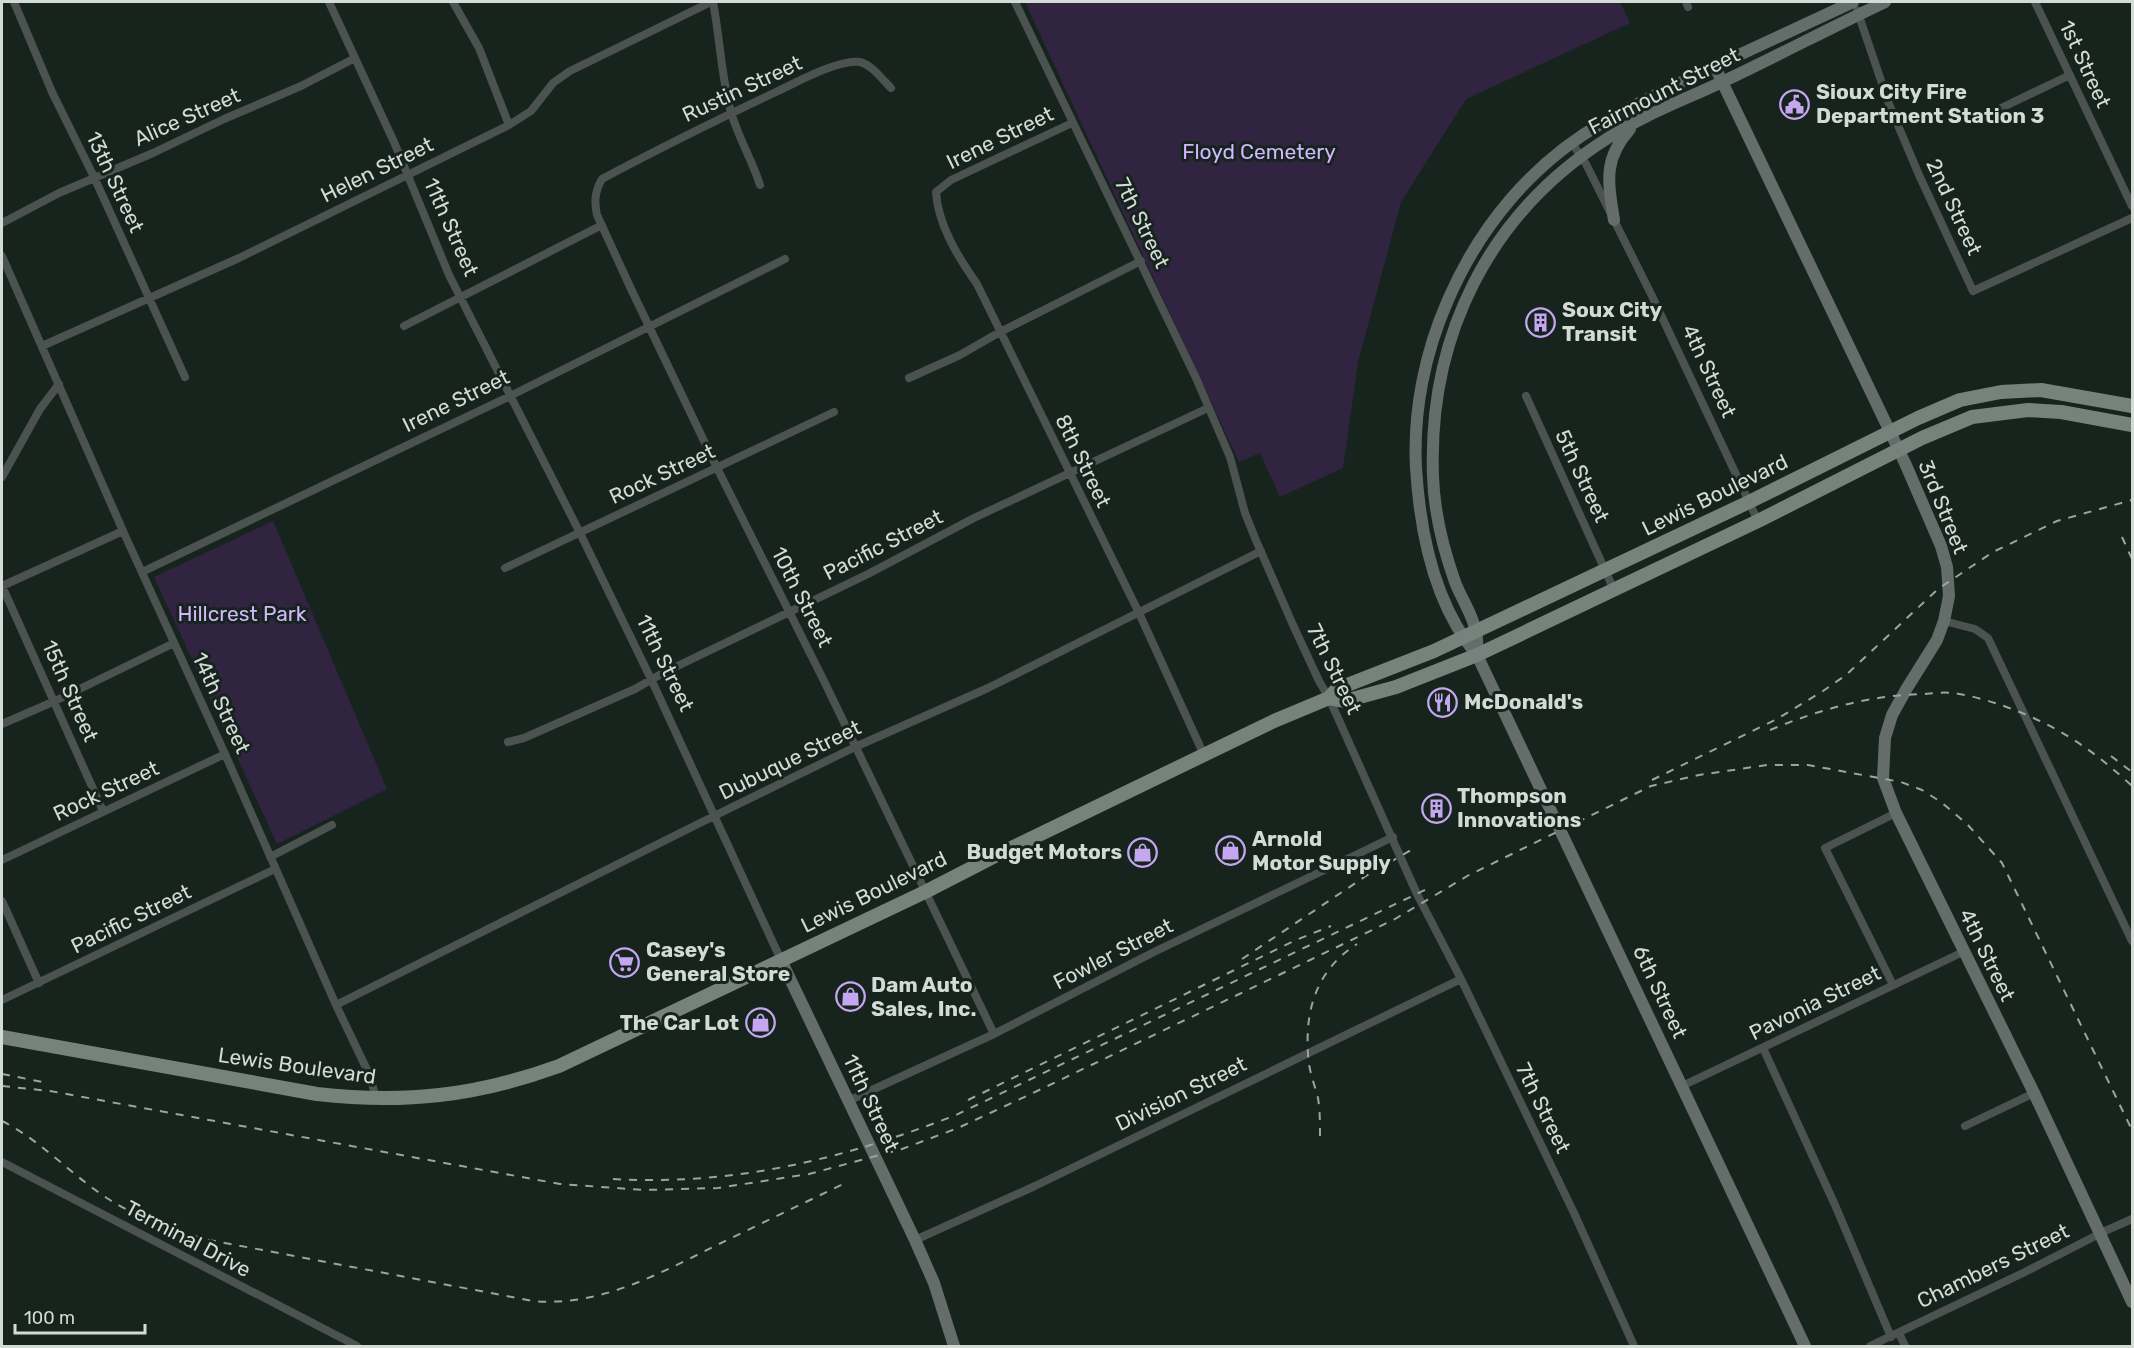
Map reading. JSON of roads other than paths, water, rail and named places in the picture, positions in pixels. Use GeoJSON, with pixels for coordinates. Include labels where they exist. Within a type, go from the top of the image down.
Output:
{"type":"FeatureCollection","features":[{"type":"Feature","properties":{"kind":"main road","name":"Fairmount Street"},"geometry":{"type":"LineString","coordinates":[[1462,637],[1435,573],[1423,526],[1416,460],[1420,396],[1425,368],[1441,315],[1453,287],[1483,234],[1525,183],[1549,160],[1572,143],[1627,109],[1853,2]]}},
{"type":"Feature","properties":{"kind":"main road","name":"Fairmount Street"},"geometry":{"type":"LineString","coordinates":[[1476,632],[1455,582],[1438,519],[1433,479],[1432,439],[1439,379],[1446,351],[1458,318],[1484,262],[1501,237],[1536,195],[1581,156],[1610,137],[1885,2]]}},
{"type":"Feature","properties":{"kind":"main road","name":"3rd Street"},"geometry":{"type":"LineString","coordinates":[[1715,67],[1899,451],[1941,546],[1947,567],[1949,596],[1944,621]]}},
{"type":"Feature","properties":{"kind":"main road"},"geometry":{"type":"LineString","coordinates":[[1614,220],[1609,165],[1614,150],[1634,124]]}},
{"type":"Feature","properties":{"kind":"main road","name":"Lewis Boulevard"},"geometry":{"type":"LineString","coordinates":[[2,1037],[317,1094],[376,1099],[459,1094],[525,1078],[559,1066],[925,892],[1274,721],[1329,698],[1337,689],[1476,632],[1960,400],[2001,392],[2041,390],[2133,406]]}},
{"type":"Feature","properties":{"kind":"main road","name":"Lewis Boulevard"},"geometry":{"type":"LineString","coordinates":[[1329,698],[1345,702],[1396,687],[1477,655],[1758,521],[1952,424],[1972,417],[2028,410],[2061,412],[2133,425]]}},
{"type":"Feature","properties":{"kind":"main road","name":"4th Street"},"geometry":{"type":"LineString","coordinates":[[1944,621],[1937,640],[1892,715],[1885,738],[1883,777],[1896,813],[2034,1093],[2133,1302]]}},
{"type":"Feature","properties":{"kind":"main road","name":"6th Street"},"geometry":{"type":"LineString","coordinates":[[1476,632],[1477,655]]}},
{"type":"Feature","properties":{"kind":"main road","name":"6th Street"},"geometry":{"type":"LineString","coordinates":[[1462,637],[1477,655],[1805,1347]]}},
{"type":"Feature","properties":{"kind":"main road","name":"11th Street"},"geometry":{"type":"LineString","coordinates":[[782,960],[915,1240],[934,1283],[954,1347]]}},
{"type":"Feature","properties":{"kind":"street","name":"13th Street"},"geometry":{"type":"LineString","coordinates":[[14,2],[52,92],[94,177],[185,377]]}},
{"type":"Feature","properties":{"kind":"street","name":"11th Street"},"geometry":{"type":"LineString","coordinates":[[329,2],[449,276],[580,533],[697,776],[782,960]]}},
{"type":"Feature","properties":{"kind":"street"},"geometry":{"type":"LineString","coordinates":[[453,2],[479,48],[509,125]]}},
{"type":"Feature","properties":{"kind":"street"},"geometry":{"type":"LineString","coordinates":[[712,2],[725,89],[731,113],[760,185]]}},
{"type":"Feature","properties":{"kind":"street","name":"Helen Street"},"geometry":{"type":"LineString","coordinates":[[42,346],[239,258],[509,125],[531,111],[553,83],[570,71],[712,2]]}},
{"type":"Feature","properties":{"kind":"street","name":"7th Street"},"geometry":{"type":"LineString","coordinates":[[1016,2],[1072,123],[1141,261],[1230,457],[1245,513],[1306,653],[1329,698],[1417,894],[1461,979],[1574,1213],[1634,1347]]}},
{"type":"Feature","properties":{"kind":"street","name":"2nd Street"},"geometry":{"type":"LineString","coordinates":[[1853,2],[1898,124],[1973,291],[2133,218]]}},
{"type":"Feature","properties":{"kind":"street","name":"1st Street"},"geometry":{"type":"LineString","coordinates":[[2035,2],[2133,206]]}},
{"type":"Feature","properties":{"kind":"street","name":"Alice Street"},"geometry":{"type":"LineString","coordinates":[[2,223],[59,192],[301,86],[355,58]]}},
{"type":"Feature","properties":{"kind":"street","name":"Rustin Street"},"geometry":{"type":"LineString","coordinates":[[606,177],[731,113],[833,68],[852,62],[868,66],[891,88]]}},
{"type":"Feature","properties":{"kind":"street"},"geometry":{"type":"LineString","coordinates":[[1997,110],[2070,75]]}},
{"type":"Feature","properties":{"kind":"street","name":"Irene Street"},"geometry":{"type":"LineString","coordinates":[[943,186],[951,180],[1072,123]]}},
{"type":"Feature","properties":{"kind":"street","name":"4th Street"},"geometry":{"type":"LineString","coordinates":[[1572,143],[1614,220],[1758,521]]}},
{"type":"Feature","properties":{"kind":"street","name":"10th Street"},"geometry":{"type":"LineString","coordinates":[[606,177],[596,188],[594,201],[602,225],[648,326],[994,1034]]}},
{"type":"Feature","properties":{"kind":"street","name":"8th Street"},"geometry":{"type":"LineString","coordinates":[[943,186],[936,192],[937,205],[945,226],[962,262],[977,284],[1139,613],[1204,755]]}},
{"type":"Feature","properties":{"kind":"street"},"geometry":{"type":"LineString","coordinates":[[404,326],[602,225]]}},
{"type":"Feature","properties":{"kind":"street","name":"14th Street"},"geometry":{"type":"LineString","coordinates":[[2,256],[123,531],[370,1076],[376,1099]]}},
{"type":"Feature","properties":{"kind":"street","name":"Irene Street"},"geometry":{"type":"LineString","coordinates":[[142,572],[510,396],[784,259]]}},
{"type":"Feature","properties":{"kind":"street"},"geometry":{"type":"LineString","coordinates":[[909,378],[960,355],[1000,332],[1141,261]]}},
{"type":"Feature","properties":{"kind":"street"},"geometry":{"type":"LineString","coordinates":[[2,477],[40,409],[59,384]]}},
{"type":"Feature","properties":{"kind":"street","name":"5th Street"},"geometry":{"type":"LineString","coordinates":[[1526,396],[1614,590]]}},
{"type":"Feature","properties":{"kind":"street","name":"Pacific Street"},"geometry":{"type":"LineString","coordinates":[[508,742],[635,689],[974,518],[1208,408]]}},
{"type":"Feature","properties":{"kind":"street","name":"Rock Street"},"geometry":{"type":"LineString","coordinates":[[505,568],[834,412]]}},
{"type":"Feature","properties":{"kind":"street"},"geometry":{"type":"LineString","coordinates":[[2,586],[123,531]]}},
{"type":"Feature","properties":{"kind":"street","name":"Dubuque Street"},"geometry":{"type":"LineString","coordinates":[[336,1005],[714,816],[855,747],[988,688],[1261,551]]}},
{"type":"Feature","properties":{"kind":"street","name":"15th Street"},"geometry":{"type":"LineString","coordinates":[[2,586],[103,812]]}},
{"type":"Feature","properties":{"kind":"street"},"geometry":{"type":"LineString","coordinates":[[1944,621],[1975,629],[1988,638],[2133,941]]}},
{"type":"Feature","properties":{"kind":"street"},"geometry":{"type":"LineString","coordinates":[[2,724],[174,643]]}},
{"type":"Feature","properties":{"kind":"street","name":"Rock Street"},"geometry":{"type":"LineString","coordinates":[[2,860],[225,754]]}},
{"type":"Feature","properties":{"kind":"street"},"geometry":{"type":"LineString","coordinates":[[1893,985],[1825,848],[1896,813]]}},
{"type":"Feature","properties":{"kind":"street"},"geometry":{"type":"LineString","coordinates":[[270,857],[332,825]]}},
{"type":"Feature","properties":{"kind":"street","name":"Fowler Street"},"geometry":{"type":"LineString","coordinates":[[848,1101],[994,1034],[1156,951],[1393,837]]}},
{"type":"Feature","properties":{"kind":"street","name":"Pacific Street"},"geometry":{"type":"LineString","coordinates":[[2,1000],[275,869]]}},
{"type":"Feature","properties":{"kind":"street"},"geometry":{"type":"LineString","coordinates":[[2,901],[39,983]]}},
{"type":"Feature","properties":{"kind":"street","name":"Pavonia Street"},"geometry":{"type":"LineString","coordinates":[[1682,1086],[1963,952]]}},
{"type":"Feature","properties":{"kind":"street","name":"Division Street"},"geometry":{"type":"LineString","coordinates":[[915,1240],[1043,1182],[1461,979]]}},
{"type":"Feature","properties":{"kind":"street"},"geometry":{"type":"LineString","coordinates":[[1763,1048],[1895,1335],[1905,1347]]}},
{"type":"Feature","properties":{"kind":"street"},"geometry":{"type":"LineString","coordinates":[[1965,1125],[2034,1093]]}},
{"type":"Feature","properties":{"kind":"street","name":"Terminal Drive"},"geometry":{"type":"LineString","coordinates":[[2,1162],[357,1347]]}},
{"type":"Feature","properties":{"kind":"street","name":"Chambers Street"},"geometry":{"type":"LineString","coordinates":[[1870,1347],[2100,1233],[2133,1219]]}},
{"type":"Feature","properties":{"kind":"railway"},"geometry":{"type":"LineString","coordinates":[[1652,780],[1777,719],[1823,691],[1846,675],[1938,589],[1993,552],[2057,521],[2132,500]]}},
{"type":"Feature","properties":{"kind":"railway"},"geometry":{"type":"LineString","coordinates":[[2122,537],[2132,559]]}},
{"type":"Feature","properties":{"kind":"railway"},"geometry":{"type":"LineString","coordinates":[[1770,730],[1808,716],[1865,700],[1905,695],[1959,694],[2001,705],[2055,729],[2102,760],[2132,786]]}},
{"type":"Feature","properties":{"kind":"railway"},"geometry":{"type":"LineString","coordinates":[[2111,756],[2132,772]]}},
{"type":"Feature","properties":{"kind":"railway"},"geometry":{"type":"LineString","coordinates":[[2,1086],[50,1091],[560,1184],[644,1190],[718,1188],[809,1174],[902,1149],[958,1128],[1395,919],[1469,875],[1651,786],[1699,775],[1767,765],[1808,765],[1901,782],[1922,790],[1941,802],[1967,824],[2002,863],[2132,1130]]}},
{"type":"Feature","properties":{"kind":"railway"},"geometry":{"type":"LineString","coordinates":[[1242,959],[1366,876],[1411,850]]}},
{"type":"Feature","properties":{"kind":"railway"},"geometry":{"type":"LineString","coordinates":[[613,1179],[658,1180],[745,1173],[830,1156],[914,1131],[956,1115],[1431,887]]}},
{"type":"Feature","properties":{"kind":"railway"},"geometry":{"type":"LineString","coordinates":[[968,1100],[1296,940],[1331,926]]}},
{"type":"Feature","properties":{"kind":"railway"},"geometry":{"type":"LineString","coordinates":[[1320,1136],[1318,1098],[1308,1059],[1309,1020],[1312,1005],[1324,977],[1332,965],[1357,944]]}},
{"type":"Feature","properties":{"kind":"railway"},"geometry":{"type":"LineString","coordinates":[[2,1074],[48,1083]]}},
{"type":"Feature","properties":{"kind":"railway"},"geometry":{"type":"LineString","coordinates":[[2,1121],[44,1148],[110,1200],[144,1218],[180,1231],[204,1239],[533,1301],[582,1299],[629,1286],[843,1184]]}},
{"type":"Feature","properties":{"kind":"place","name":"Sioux City Fire Department Station 3"},"geometry":{"type":"Point","coordinates":[1795,104]}},
{"type":"Feature","properties":{"kind":"place","name":"Soux City Transit"},"geometry":{"type":"Point","coordinates":[1541,322]}},
{"type":"Feature","properties":{"kind":"place","name":"McDonald's"},"geometry":{"type":"Point","coordinates":[1443,702]}},
{"type":"Feature","properties":{"kind":"place","name":"Thompson Innovations"},"geometry":{"type":"Point","coordinates":[1436,808]}},
{"type":"Feature","properties":{"kind":"place","name":"Arnold Motor Supply"},"geometry":{"type":"Point","coordinates":[1231,851]}},
{"type":"Feature","properties":{"kind":"place","name":"Budget Motors"},"geometry":{"type":"Point","coordinates":[1143,852]}},
{"type":"Feature","properties":{"kind":"place","name":"Casey's General Store"},"geometry":{"type":"Point","coordinates":[625,962]}},
{"type":"Feature","properties":{"kind":"place","name":"Dam Auto Sales, Inc."},"geometry":{"type":"Point","coordinates":[850,997]}},
{"type":"Feature","properties":{"kind":"place","name":"The Car Lot"},"geometry":{"type":"Point","coordinates":[760,1023]}},
{"type":"Feature","properties":{"kind":"park label","name":"Floyd Cemetery"},"geometry":{"type":"Point","coordinates":[1259,152]}},
{"type":"Feature","properties":{"kind":"park label","name":"Hillcrest Park"},"geometry":{"type":"Point","coordinates":[242,614]}}]}
